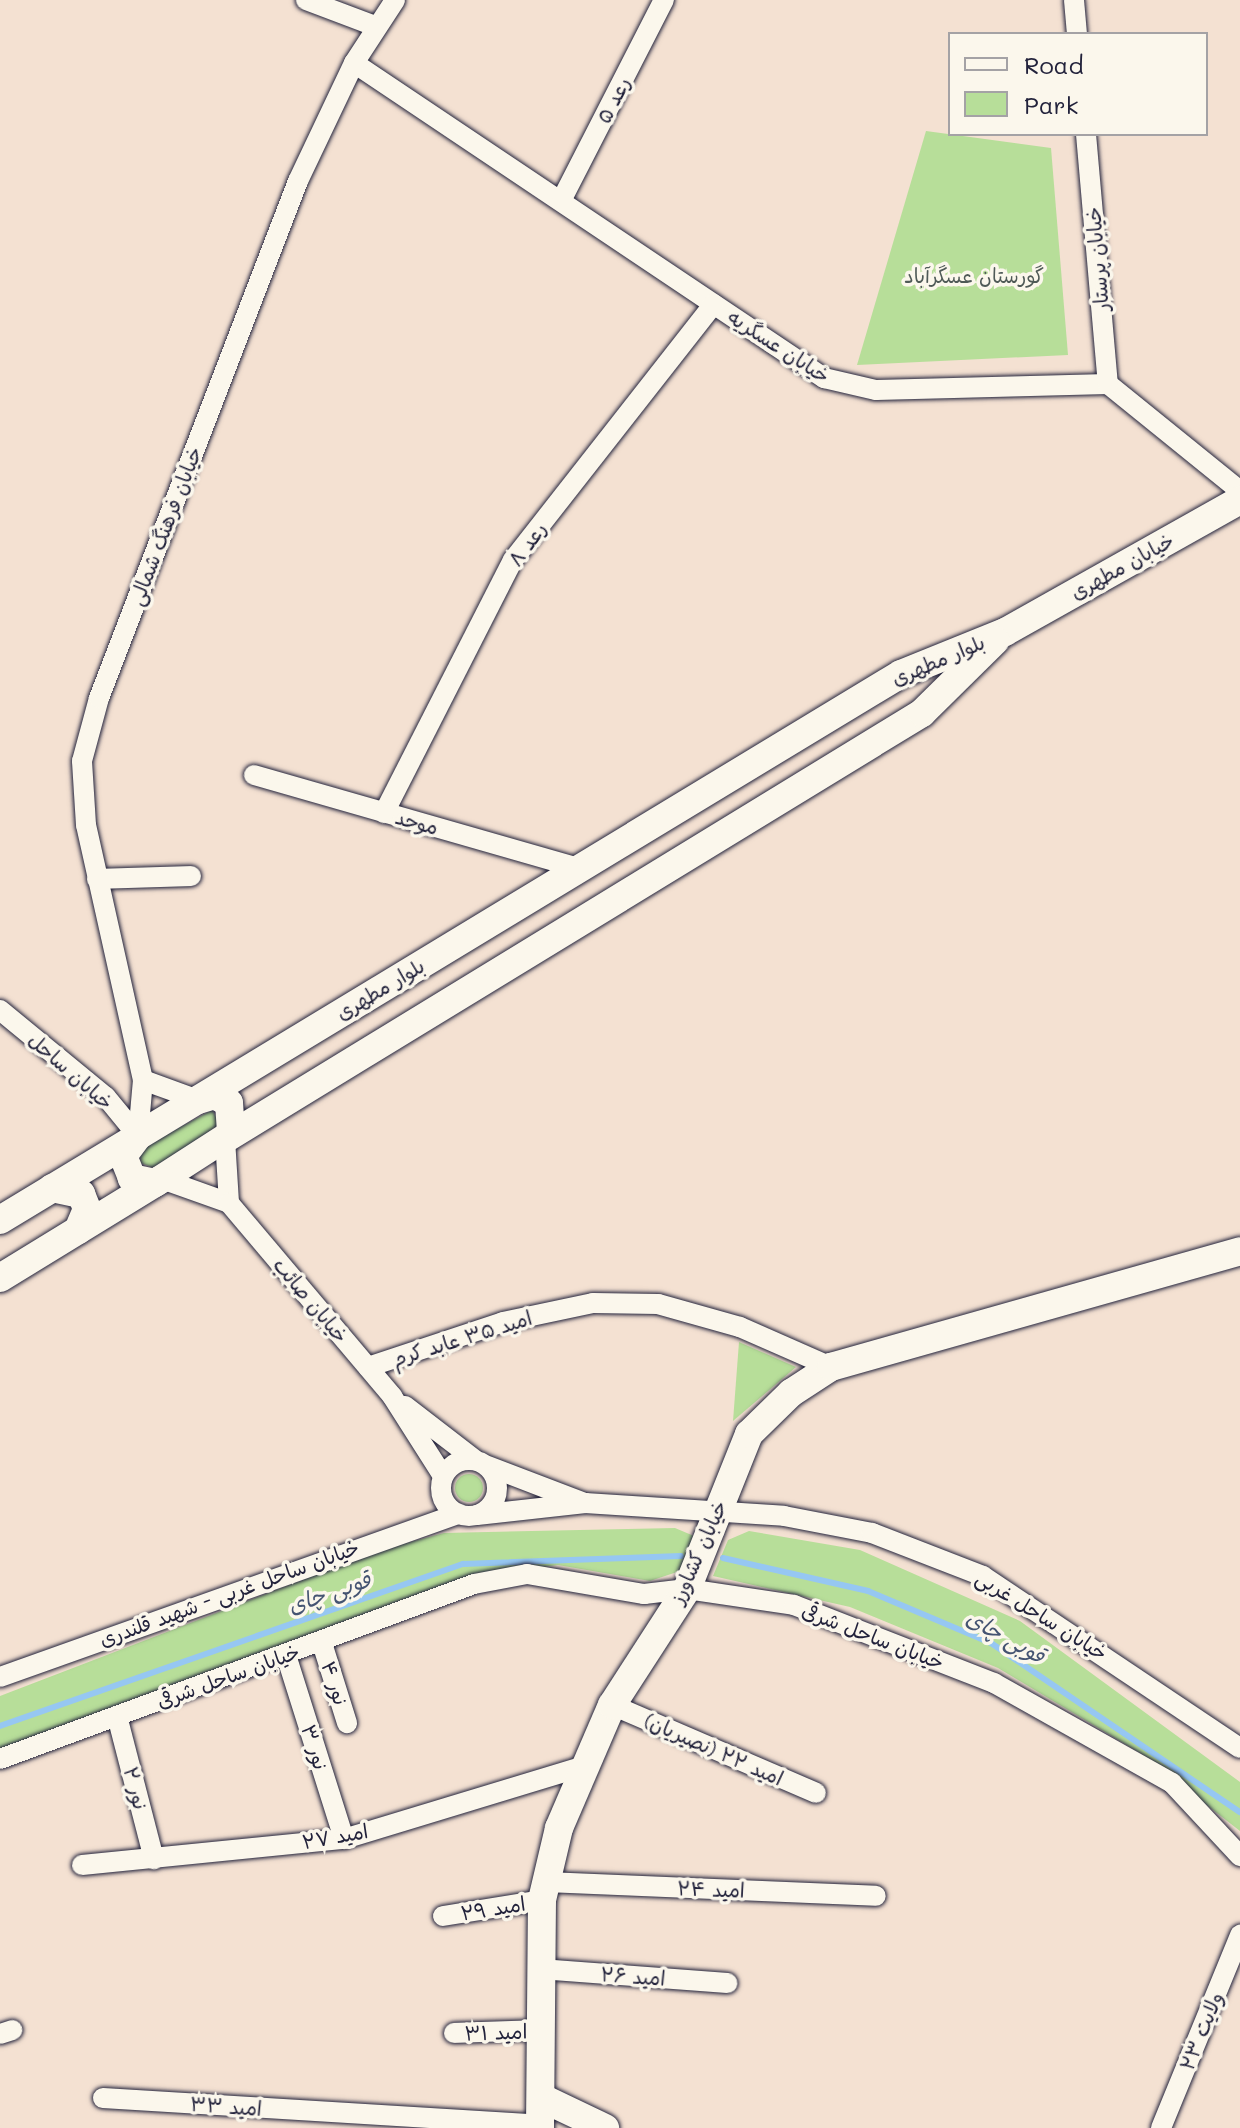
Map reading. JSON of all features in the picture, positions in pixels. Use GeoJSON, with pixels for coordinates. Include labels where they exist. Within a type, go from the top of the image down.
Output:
{"type":"FeatureCollection","features":[{"type":"Feature","properties":{"kind":"main road","name":"خیابان مطهری"},"geometry":{"type":"LineString","coordinates":[[1005,632],[1240,500]]}},
{"type":"Feature","properties":{"kind":"main road","name":"بلوار مطهری"},"geometry":{"type":"LineString","coordinates":[[138,1136],[878,688],[1005,632]]}},
{"type":"Feature","properties":{"kind":"main road","name":"بلوار مطهری"},"geometry":{"type":"LineString","coordinates":[[162,1179],[901,726],[1005,632]]}},
{"type":"Feature","properties":{"kind":"main road"},"geometry":{"type":"LineString","coordinates":[[878,688],[892,684],[906,692],[911,715],[901,726]]}},
{"type":"Feature","properties":{"kind":"main road"},"geometry":{"type":"LineString","coordinates":[[277,1052],[266,1064],[267,1081],[286,1096],[301,1092]]}},
{"type":"Feature","properties":{"kind":"main road"},"geometry":{"type":"LineString","coordinates":[[198,1100],[214,1095],[229,1103],[236,1118],[225,1139]]}},
{"type":"Feature","properties":{"kind":"main road"},"geometry":{"type":"LineString","coordinates":[[138,1136],[125,1148],[126,1172],[147,1184],[162,1179]]}},
{"type":"Feature","properties":{"kind":"main road"},"geometry":{"type":"LineString","coordinates":[[0,1220],[138,1136]]}},
{"type":"Feature","properties":{"kind":"main road"},"geometry":{"type":"LineString","coordinates":[[0,1278],[162,1179]]}},
{"type":"Feature","properties":{"kind":"main road"},"geometry":{"type":"LineString","coordinates":[[52,1188],[81,1194],[87,1209],[78,1230]]}},
{"type":"Feature","properties":{"kind":"main road","name":"خیابان کشاورز"},"geometry":{"type":"LineString","coordinates":[[541,2117],[539,2030],[544,1891],[581,1767],[612,1705],[687,1589],[719,1515],[730,1469],[749,1434],[791,1393],[831,1367],[1240,1251]]}},
{"type":"Feature","properties":{"kind":"main road"},"geometry":{"type":"LineString","coordinates":[[541,2117],[605,2128]]}},
{"type":"Feature","properties":{"kind":"street"},"geometry":{"type":"LineString","coordinates":[[306,0],[375,26]]}},
{"type":"Feature","properties":{"kind":"street","name":"خیابان فرهنگ شمالی"},"geometry":{"type":"LineString","coordinates":[[138,1136],[143,1080],[97,879],[82,761],[99,698],[298,181],[354,63],[375,26],[395,0]]}},
{"type":"Feature","properties":{"kind":"street","name":"رعد ۵"},"geometry":{"type":"LineString","coordinates":[[562,199],[664,0]]}},
{"type":"Feature","properties":{"kind":"street"},"geometry":{"type":"LineString","coordinates":[[1074,0],[1077,32]]}},
{"type":"Feature","properties":{"kind":"street","name":"خیابان عسگریه"},"geometry":{"type":"LineString","coordinates":[[354,63],[562,199],[815,373],[855,388],[1108,384]]}},
{"type":"Feature","properties":{"kind":"street","name":"خیابان پرستار"},"geometry":{"type":"LineString","coordinates":[[1086,136],[1108,384]]}},
{"type":"Feature","properties":{"kind":"street","name":"رعد ۸"},"geometry":{"type":"LineString","coordinates":[[384,813],[513,560],[714,304]]}},
{"type":"Feature","properties":{"kind":"street"},"geometry":{"type":"LineString","coordinates":[[1108,384],[1240,491]]}},
{"type":"Feature","properties":{"kind":"street","name":"موحد"},"geometry":{"type":"LineString","coordinates":[[254,775],[579,868]]}},
{"type":"Feature","properties":{"kind":"street"},"geometry":{"type":"LineString","coordinates":[[97,879],[191,876]]}},
{"type":"Feature","properties":{"kind":"street","name":"خیابان ساحل"},"geometry":{"type":"LineString","coordinates":[[0,1010],[106,1097],[138,1136]]}},
{"type":"Feature","properties":{"kind":"street"},"geometry":{"type":"LineString","coordinates":[[143,1080],[198,1100]]}},
{"type":"Feature","properties":{"kind":"street"},"geometry":{"type":"LineString","coordinates":[[162,1179],[229,1203],[225,1139]]}},
{"type":"Feature","properties":{"kind":"street","name":"خیابان صائب"},"geometry":{"type":"LineString","coordinates":[[229,1203],[392,1396],[443,1476]]}},
{"type":"Feature","properties":{"kind":"street","name":"امید ۳۵ عابد کرم"},"geometry":{"type":"LineString","coordinates":[[368,1367],[503,1322],[593,1303],[658,1304],[740,1327],[831,1367]]}},
{"type":"Feature","properties":{"kind":"street","name":"خیابان صائب"},"geometry":{"type":"LineString","coordinates":[[392,1396],[481,1463]]}},
{"type":"Feature","properties":{"kind":"street"},"geometry":{"type":"LineString","coordinates":[[481,1463],[496,1498],[468,1515],[445,1503],[443,1476],[453,1464],[481,1463]]}},
{"type":"Feature","properties":{"kind":"street","name":"خیابان ساحل غربی"},"geometry":{"type":"LineString","coordinates":[[481,1463],[585,1503]]}},
{"type":"Feature","properties":{"kind":"street","name":"خیابان ساحل غربی"},"geometry":{"type":"LineString","coordinates":[[468,1515],[585,1503],[719,1515],[784,1516],[872,1533],[983,1576],[1240,1748]]}},
{"type":"Feature","properties":{"kind":"street","name":"خیابان ساحل غربی - شهید قلندری"},"geometry":{"type":"LineString","coordinates":[[0,1677],[468,1515]]}},
{"type":"Feature","properties":{"kind":"street","name":"خیابان ساحل شرقی"},"geometry":{"type":"LineString","coordinates":[[0,1759],[322,1643],[474,1584],[527,1574],[644,1594],[687,1589],[794,1605],[994,1683],[1172,1783],[1240,1856]]}},
{"type":"Feature","properties":{"kind":"street","name":"نور ۴"},"geometry":{"type":"LineString","coordinates":[[322,1643],[347,1723]]}},
{"type":"Feature","properties":{"kind":"street","name":"نور ۳"},"geometry":{"type":"LineString","coordinates":[[286,1655],[344,1839]]}},
{"type":"Feature","properties":{"kind":"street","name":"امید ۲۲ (نصیریان)"},"geometry":{"type":"LineString","coordinates":[[612,1705],[816,1793]]}},
{"type":"Feature","properties":{"kind":"street","name":"نور ۲"},"geometry":{"type":"LineString","coordinates":[[117,1716],[154,1859]]}},
{"type":"Feature","properties":{"kind":"street","name":"امید ۲۷"},"geometry":{"type":"LineString","coordinates":[[82,1865],[344,1839],[581,1767]]}},
{"type":"Feature","properties":{"kind":"street","name":"امید ۲۴"},"geometry":{"type":"LineString","coordinates":[[544,1891],[876,1896]]}},
{"type":"Feature","properties":{"kind":"street","name":"امید ۲۹"},"geometry":{"type":"LineString","coordinates":[[443,1916],[544,1891]]}},
{"type":"Feature","properties":{"kind":"street","name":"ولایت ۲۳"},"geometry":{"type":"LineString","coordinates":[[1161,2128],[1240,1935]]}},
{"type":"Feature","properties":{"kind":"street","name":"امید ۲۶"},"geometry":{"type":"LineString","coordinates":[[540,1969],[727,1983]]}},
{"type":"Feature","properties":{"kind":"street","name":"امید ۳۱"},"geometry":{"type":"LineString","coordinates":[[454,2033],[539,2030]]}},
{"type":"Feature","properties":{"kind":"street","name":"امید ۳۳"},"geometry":{"type":"LineString","coordinates":[[103,2098],[541,2117]]}},
{"type":"Feature","properties":{"kind":"green space","name":"گورستان عسگرآباد"},"geometry":{"type":"Polygon","coordinates":[[[926,131],[1051,148],[1068,355],[857,365],[926,131]]]}},
{"type":"Feature","properties":{"kind":"green space"},"geometry":{"type":"Polygon","coordinates":[[[212,1110],[220,1124],[156,1169],[141,1163],[140,1149],[212,1110]]]}},
{"type":"Feature","properties":{"kind":"green space"},"geometry":{"type":"Polygon","coordinates":[[[739,1342],[796,1367],[733,1421],[739,1342]]]}},
{"type":"Feature","properties":{"kind":"green space"},"geometry":{"type":"Polygon","coordinates":[[[469,1474],[479,1478],[483,1488],[479,1498],[469,1502],[459,1498],[455,1488],[459,1478],[469,1474]]]}},
{"type":"Feature","properties":{"kind":"green space"},"geometry":{"type":"Polygon","coordinates":[[[675,1528],[694,1536],[680,1571],[650,1581],[558,1565],[467,1577],[0,1749],[0,1696],[380,1550],[444,1533],[675,1528]]]}},
{"type":"Feature","properties":{"kind":"green space"},"geometry":{"type":"Polygon","coordinates":[[[749,1531],[860,1550],[1020,1621],[1240,1782],[1240,1831],[1140,1753],[998,1668],[850,1607],[713,1576],[728,1540],[749,1531]]]}},
{"type":"Feature","properties":{"kind":"waterway","name":"قوبی چای"},"geometry":{"type":"LineString","coordinates":[[0,1726],[463,1564],[681,1556]]}},
{"type":"Feature","properties":{"kind":"waterway","name":"قوبی چای"},"geometry":{"type":"LineString","coordinates":[[723,1558],[868,1591],[991,1643],[1240,1812]]}}]}
